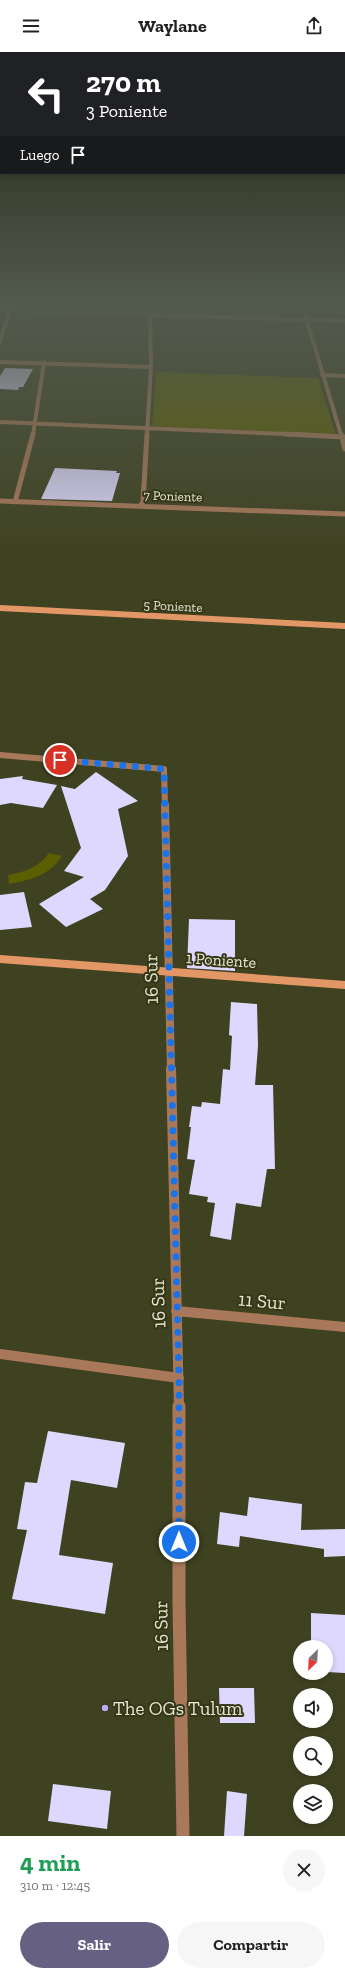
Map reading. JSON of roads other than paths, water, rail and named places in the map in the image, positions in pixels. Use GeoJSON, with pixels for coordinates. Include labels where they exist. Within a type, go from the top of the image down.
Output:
{"type":"FeatureCollection","features":[{"type":"Feature","properties":{"kind":"street"},"geometry":{"type":"LineString","coordinates":[[15,502],[36,423],[40,390]]}},
{"type":"Feature","properties":{"kind":"street"},"geometry":{"type":"LineString","coordinates":[[141,505],[143,502],[150,390]]}},
{"type":"Feature","properties":{"kind":"street"},"geometry":{"type":"LineString","coordinates":[[327,390],[343,437],[345,449]]}},
{"type":"Feature","properties":{"kind":"street"},"geometry":{"type":"LineString","coordinates":[[0,422],[148,427],[343,437]]}},
{"type":"Feature","properties":{"kind":"street","name":"7 Poniente"},"geometry":{"type":"LineString","coordinates":[[0,501],[134,507],[141,505],[345,514]]}},
{"type":"Feature","properties":{"kind":"street","name":"5 Poniente"},"geometry":{"type":"LineString","coordinates":[[0,608],[345,626]]}},
{"type":"Feature","properties":{"kind":"street","name":"16 Sur"},"geometry":{"type":"LineString","coordinates":[[0,755],[164,769],[176,1311],[179,1378],[179,1602],[183,1836]]}},
{"type":"Feature","properties":{"kind":"street","name":"1 Poniente"},"geometry":{"type":"LineString","coordinates":[[0,959],[345,985]]}},
{"type":"Feature","properties":{"kind":"street","name":"11 Sur"},"geometry":{"type":"LineString","coordinates":[[176,1311],[345,1327]]}},
{"type":"Feature","properties":{"kind":"street"},"geometry":{"type":"LineString","coordinates":[[0,1354],[179,1378]]}},
{"type":"Feature","properties":{"kind":"place","name":"The OGs Tulum"},"geometry":{"type":"Point","coordinates":[105,1708]}}]}
